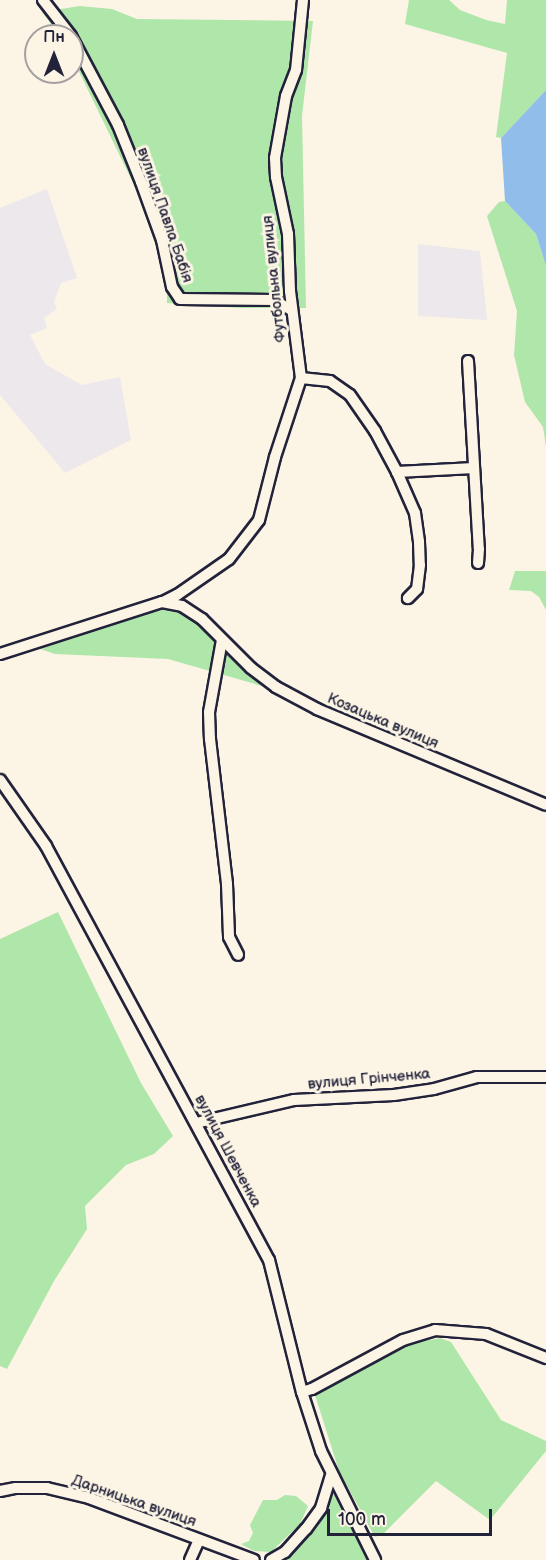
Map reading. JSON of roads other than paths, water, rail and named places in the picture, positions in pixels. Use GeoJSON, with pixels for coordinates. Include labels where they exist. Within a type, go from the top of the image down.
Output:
{"type":"FeatureCollection","features":[{"type":"Feature","properties":{"kind":"street","name":"вулиця Павла Бабія"},"geometry":{"type":"LineString","coordinates":[[43,0],[61,24]]}},
{"type":"Feature","properties":{"kind":"street","name":"Футбольна вулиця"},"geometry":{"type":"LineString","coordinates":[[301,378],[291,310],[288,234],[276,177],[275,158],[286,96],[297,70],[303,0]]}},
{"type":"Feature","properties":{"kind":"street","name":"вулиця Павла Бабія"},"geometry":{"type":"LineString","coordinates":[[84,61],[118,125],[162,240],[172,287],[180,299],[274,300],[291,310]]}},
{"type":"Feature","properties":{"kind":"street"},"geometry":{"type":"LineString","coordinates":[[468,361],[478,563]]}},
{"type":"Feature","properties":{"kind":"street"},"geometry":{"type":"LineString","coordinates":[[0,654],[162,602],[177,595],[229,559],[259,520],[275,457],[301,378],[330,381],[350,395],[375,431],[397,472],[415,513],[419,542],[420,565],[417,589],[408,598]]}},
{"type":"Feature","properties":{"kind":"street"},"geometry":{"type":"LineString","coordinates":[[397,472],[474,468]]}},
{"type":"Feature","properties":{"kind":"street","name":"Козацька вулиця"},"geometry":{"type":"LineString","coordinates":[[162,602],[182,606],[202,619],[222,640],[276,687],[316,709],[546,804]]}},
{"type":"Feature","properties":{"kind":"street"},"geometry":{"type":"LineString","coordinates":[[222,640],[209,712],[210,739],[227,884],[229,937],[238,955]]}},
{"type":"Feature","properties":{"kind":"street","name":"вулиця Шевченка"},"geometry":{"type":"LineString","coordinates":[[0,780],[46,846],[269,1260],[302,1392],[331,1476],[375,1560]]}},
{"type":"Feature","properties":{"kind":"street","name":"вулиця Грінченка"},"geometry":{"type":"LineString","coordinates":[[196,1123],[294,1100],[394,1095],[434,1089],[477,1077],[546,1077]]}},
{"type":"Feature","properties":{"kind":"street"},"geometry":{"type":"LineString","coordinates":[[302,1392],[322,1384],[403,1340],[435,1330],[486,1334],[546,1358]]}},
{"type":"Feature","properties":{"kind":"street"},"geometry":{"type":"LineString","coordinates":[[271,1560],[285,1552],[306,1529],[321,1508],[331,1476]]}},
{"type":"Feature","properties":{"kind":"street","name":"Дарницька вулиця"},"geometry":{"type":"LineString","coordinates":[[0,1491],[16,1488],[47,1488],[89,1498],[254,1560]]}},
{"type":"Feature","properties":{"kind":"street"},"geometry":{"type":"LineString","coordinates":[[190,1560],[199,1540]]}},
{"type":"Feature","properties":{"kind":"water"},"geometry":{"type":"Polygon","coordinates":[[[546,90],[546,266],[536,234],[505,201],[501,138],[546,90]]]}}]}
